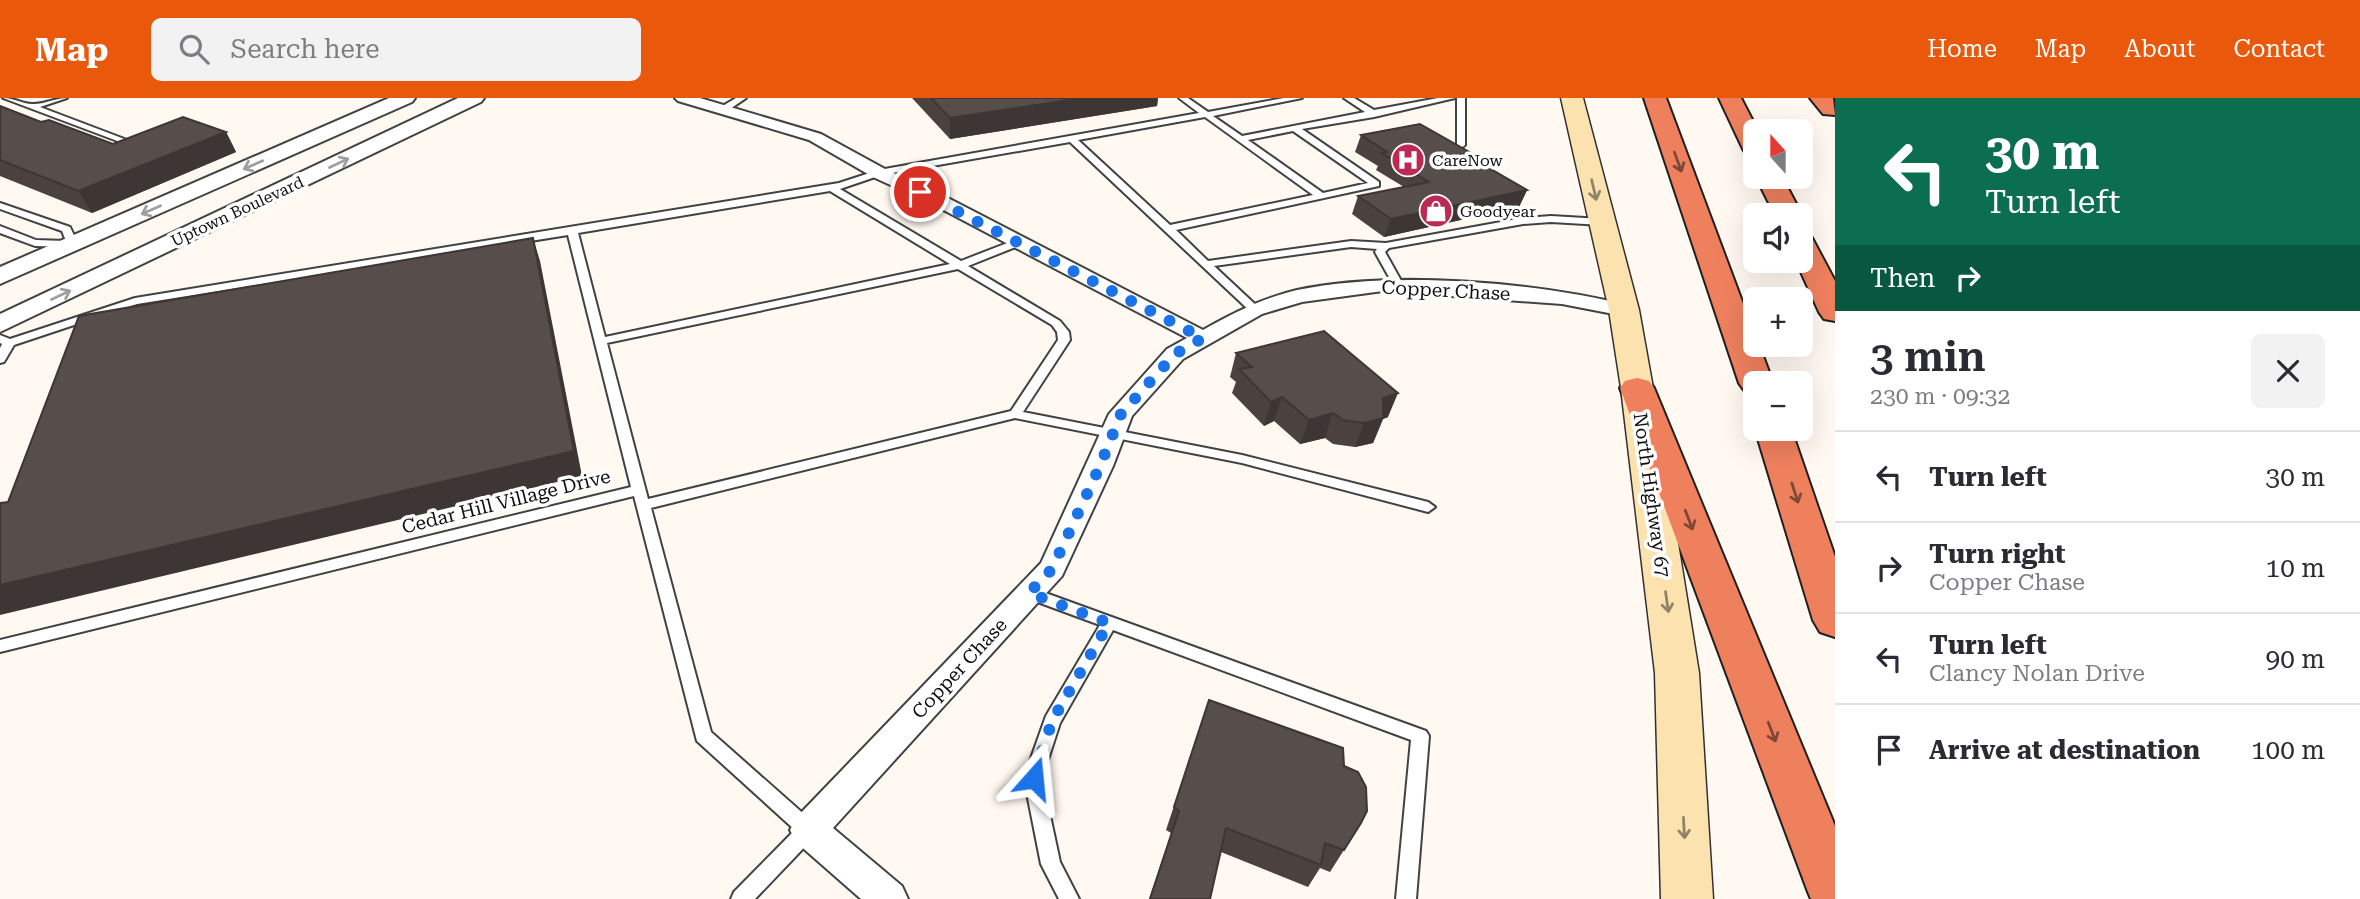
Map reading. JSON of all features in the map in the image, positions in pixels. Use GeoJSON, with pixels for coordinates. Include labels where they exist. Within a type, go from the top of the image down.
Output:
{"type":"FeatureCollection","features":[{"type":"Feature","properties":{"kind":"highway"},"geometry":{"type":"LineString","coordinates":[[1655,98],[1752,371]]}},
{"type":"Feature","properties":{"kind":"highway"},"geometry":{"type":"LineString","coordinates":[[1730,98],[1743,125]]}},
{"type":"Feature","properties":{"kind":"highway"},"geometry":{"type":"LineString","coordinates":[[1813,267],[1835,312]]}},
{"type":"Feature","properties":{"kind":"highway"},"geometry":{"type":"LineString","coordinates":[[1637,388],[1835,892]]}},
{"type":"Feature","properties":{"kind":"highway"},"geometry":{"type":"LineString","coordinates":[[1777,441],[1835,620]]}},
{"type":"Feature","properties":{"kind":"main road","name":"North Highway 67"},"geometry":{"type":"LineString","coordinates":[[1572,98],[1624,310],[1637,388],[1677,673],[1687,899]]}},
{"type":"Feature","properties":{"kind":"street","name":"Uptown Boulevard"},"geometry":{"type":"LineString","coordinates":[[0,276],[405,98]]}},
{"type":"Feature","properties":{"kind":"street","name":"Uptown Boulevard"},"geometry":{"type":"LineString","coordinates":[[3,335],[123,265],[474,98]]}},
{"type":"Feature","properties":{"kind":"street"},"geometry":{"type":"LineString","coordinates":[[683,98],[816,137],[880,173],[940,201],[1203,338]]}},
{"type":"Feature","properties":{"kind":"street"},"geometry":{"type":"LineString","coordinates":[[73,244],[123,265]]}},
{"type":"Feature","properties":{"kind":"street","name":"Copper Chase"},"geometry":{"type":"LineString","coordinates":[[808,830],[1052,569],[1121,414],[1175,354],[1255,310],[1299,296],[1383,285],[1562,298],[1624,310]]}},
{"type":"Feature","properties":{"kind":"street"},"geometry":{"type":"LineString","coordinates":[[808,830],[889,899]]}},
{"type":"Feature","properties":{"kind":"lane"},"geometry":{"type":"LineString","coordinates":[[7,98],[131,143]]}},
{"type":"Feature","properties":{"kind":"lane"},"geometry":{"type":"LineString","coordinates":[[32,107],[63,98]]}},
{"type":"Feature","properties":{"kind":"lane"},"geometry":{"type":"LineString","coordinates":[[724,109],[743,98]]}},
{"type":"Feature","properties":{"kind":"lane"},"geometry":{"type":"LineString","coordinates":[[1183,98],[1321,196]]}},
{"type":"Feature","properties":{"kind":"lane"},"geometry":{"type":"LineString","coordinates":[[0,359],[3,335],[135,301],[832,188],[880,173],[1298,98]]}},
{"type":"Feature","properties":{"kind":"lane"},"geometry":{"type":"LineString","coordinates":[[1348,98],[1374,114]]}},
{"type":"Feature","properties":{"kind":"lane"},"geometry":{"type":"LineString","coordinates":[[1239,139],[1451,98]]}},
{"type":"Feature","properties":{"kind":"lane"},"geometry":{"type":"LineString","coordinates":[[1461,98],[1461,145]]}},
{"type":"Feature","properties":{"kind":"lane"},"geometry":{"type":"LineString","coordinates":[[1168,229],[1376,184],[1294,128]]}},
{"type":"Feature","properties":{"kind":"lane"},"geometry":{"type":"LineString","coordinates":[[1072,139],[1255,310]]}},
{"type":"Feature","properties":{"kind":"lane"},"geometry":{"type":"LineString","coordinates":[[832,188],[1056,323],[1063,332],[1061,344],[1015,414],[1114,432],[1336,482],[1428,508]]}},
{"type":"Feature","properties":{"kind":"lane"},"geometry":{"type":"LineString","coordinates":[[0,206],[66,229],[73,244],[35,243],[0,229]]}},
{"type":"Feature","properties":{"kind":"lane"},"geometry":{"type":"LineString","coordinates":[[1206,264],[1350,244],[1386,246],[1523,221],[1551,219],[1602,222]]}},
{"type":"Feature","properties":{"kind":"lane"},"geometry":{"type":"LineString","coordinates":[[572,231],[703,736],[808,830],[741,899]]}},
{"type":"Feature","properties":{"kind":"lane"},"geometry":{"type":"LineString","coordinates":[[601,341],[960,265],[1020,242]]}},
{"type":"Feature","properties":{"kind":"lane"},"geometry":{"type":"LineString","coordinates":[[1386,246],[1380,252],[1399,286]]}},
{"type":"Feature","properties":{"kind":"lane","name":"Cedar Hill Village Drive"},"geometry":{"type":"LineString","coordinates":[[0,646],[1015,414]]}},
{"type":"Feature","properties":{"kind":"lane"},"geometry":{"type":"LineString","coordinates":[[1029,593],[1420,736],[1406,899]]}},
{"type":"Feature","properties":{"kind":"lane"},"geometry":{"type":"LineString","coordinates":[[1069,899],[1051,864],[1034,778],[1052,721],[1109,623]]}},
{"type":"Feature","properties":{"kind":"building"},"geometry":{"type":"Polygon","coordinates":[[[931,98],[1083,98],[950,118],[931,98]]]}},
{"type":"Feature","properties":{"kind":"building"},"geometry":{"type":"Polygon","coordinates":[[[0,106],[41,122],[49,120],[113,144],[183,117],[226,132],[78,191],[0,160],[0,106]]]}},
{"type":"Feature","properties":{"kind":"building"},"geometry":{"type":"Polygon","coordinates":[[[1420,124],[1527,190],[1391,219],[1358,196],[1429,182],[1382,153],[1387,152],[1361,135],[1420,124]]]}},
{"type":"Feature","properties":{"kind":"building"},"geometry":{"type":"Polygon","coordinates":[[[533,238],[574,451],[0,585],[0,503],[8,502],[79,316],[533,238]]]}},
{"type":"Feature","properties":{"kind":"building"},"geometry":{"type":"Polygon","coordinates":[[[1324,331],[1398,393],[1383,398],[1383,418],[1364,423],[1343,420],[1333,413],[1309,420],[1282,397],[1271,402],[1239,369],[1252,367],[1236,353],[1324,331]]]}},
{"type":"Feature","properties":{"kind":"building"},"geometry":{"type":"Polygon","coordinates":[[[1209,700],[1343,748],[1344,766],[1358,772],[1366,787],[1367,811],[1344,850],[1325,843],[1321,865],[1226,828],[1210,899],[1150,899],[1179,811],[1174,807],[1209,700]]]}},
{"type":"Feature","properties":{"kind":"place","name":"CareNow"},"geometry":{"type":"Point","coordinates":[1408,160]}},
{"type":"Feature","properties":{"kind":"place","name":"Goodyear"},"geometry":{"type":"Point","coordinates":[1436,211]}},
{"type":"Feature","properties":{"kind":"route"},"geometry":{"type":"LineString","coordinates":[[920,192],[1203,338],[1175,354],[1121,414],[1052,569],[1029,593],[1109,623],[1052,721],[1034,778]]}}]}
